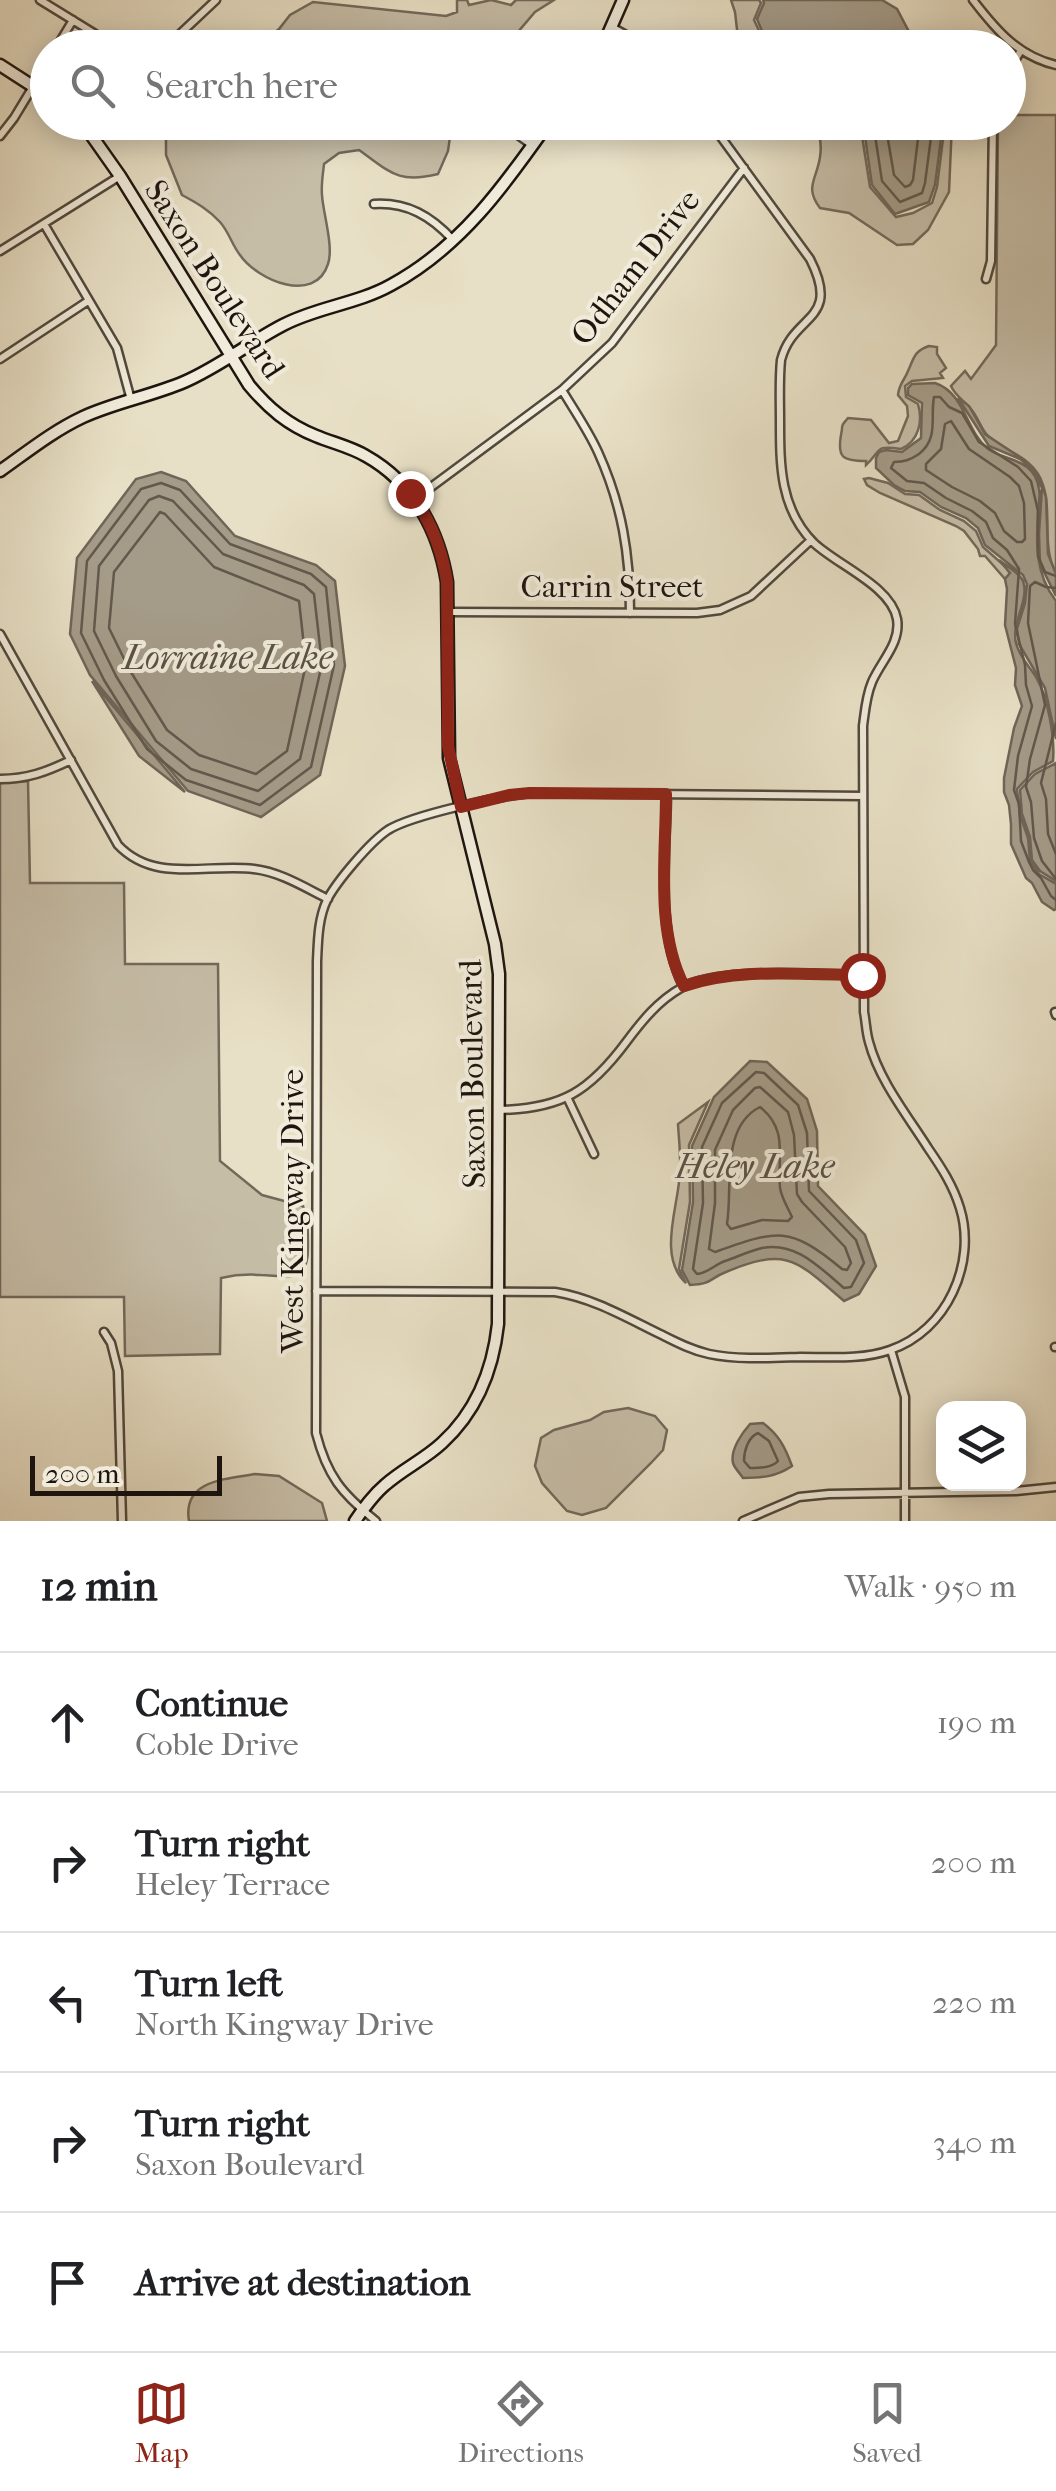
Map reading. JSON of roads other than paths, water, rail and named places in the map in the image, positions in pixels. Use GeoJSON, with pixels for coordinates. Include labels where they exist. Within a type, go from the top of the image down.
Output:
{"type":"FeatureCollection","features":[{"type":"Feature","properties":{"kind":"main road"},"geometry":{"type":"LineString","coordinates":[[610,30],[623,0]]}},
{"type":"Feature","properties":{"kind":"main road"},"geometry":{"type":"LineString","coordinates":[[0,65],[30,85]]}},
{"type":"Feature","properties":{"kind":"main road","name":"Saxon Boulevard"},"geometry":{"type":"LineString","coordinates":[[95,140],[249,385],[273,412],[290,424],[366,456],[395,477],[415,500],[442,552],[447,582],[448,746],[497,958],[500,998],[499,1291],[495,1352],[467,1415],[439,1446],[384,1486],[355,1521]]}},
{"type":"Feature","properties":{"kind":"main road"},"geometry":{"type":"LineString","coordinates":[[0,471],[85,416],[188,381],[286,324],[390,286],[426,264],[488,205],[537,140]]}},
{"type":"Feature","properties":{"kind":"street"},"geometry":{"type":"LineString","coordinates":[[40,0],[89,30]]}},
{"type":"Feature","properties":{"kind":"street"},"geometry":{"type":"LineString","coordinates":[[184,30],[215,0]]}},
{"type":"Feature","properties":{"kind":"street"},"geometry":{"type":"LineString","coordinates":[[973,0],[998,30]]}},
{"type":"Feature","properties":{"kind":"street"},"geometry":{"type":"LineString","coordinates":[[67,30],[73,20]]}},
{"type":"Feature","properties":{"kind":"street"},"geometry":{"type":"LineString","coordinates":[[612,26],[619,30]]}},
{"type":"Feature","properties":{"kind":"street"},"geometry":{"type":"LineString","coordinates":[[1026,55],[1056,65]]}},
{"type":"Feature","properties":{"kind":"street"},"geometry":{"type":"LineString","coordinates":[[0,136],[30,92]]}},
{"type":"Feature","properties":{"kind":"street"},"geometry":{"type":"LineString","coordinates":[[525,140],[533,146]]}},
{"type":"Feature","properties":{"kind":"street"},"geometry":{"type":"LineString","coordinates":[[316,1291],[555,1292],[580,1296],[706,1354],[851,1356],[892,1350],[910,1341],[944,1310],[963,1267],[966,1240],[952,1184],[889,1086],[869,1042],[864,1012],[865,706],[877,670],[896,640],[896,615],[891,602],[879,591],[811,540],[783,490],[780,374],[784,348],[818,309],[822,294],[819,276],[723,140]]}},
{"type":"Feature","properties":{"kind":"street"},"geometry":{"type":"LineString","coordinates":[[986,279],[991,262],[993,140]]}},
{"type":"Feature","properties":{"kind":"street","name":"Odham Drive"},"geometry":{"type":"LineString","coordinates":[[415,500],[562,390],[612,343],[744,168]]}},
{"type":"Feature","properties":{"kind":"street"},"geometry":{"type":"LineString","coordinates":[[0,251],[120,176]]}},
{"type":"Feature","properties":{"kind":"street"},"geometry":{"type":"LineString","coordinates":[[374,204],[392,203],[425,215],[454,240]]}},
{"type":"Feature","properties":{"kind":"street"},"geometry":{"type":"LineString","coordinates":[[44,224],[117,348],[131,401]]}},
{"type":"Feature","properties":{"kind":"street"},"geometry":{"type":"LineString","coordinates":[[0,359],[88,301]]}},
{"type":"Feature","properties":{"kind":"street"},"geometry":{"type":"LineString","coordinates":[[562,390],[596,448],[616,497],[626,542],[630,612]]}},
{"type":"Feature","properties":{"kind":"street","name":"Carrin Street"},"geometry":{"type":"LineString","coordinates":[[447,612],[720,610],[751,596],[811,540]]}},
{"type":"Feature","properties":{"kind":"street"},"geometry":{"type":"LineString","coordinates":[[0,634],[118,844],[148,866],[163,869],[253,868],[328,899],[388,830],[509,795],[863,796]]}},
{"type":"Feature","properties":{"kind":"street"},"geometry":{"type":"LineString","coordinates":[[0,779],[43,774],[71,760]]}},
{"type":"Feature","properties":{"kind":"street"},"geometry":{"type":"LineString","coordinates":[[666,794],[668,943],[684,986]]}},
{"type":"Feature","properties":{"kind":"street","name":"West Kingway Drive"},"geometry":{"type":"LineString","coordinates":[[328,899],[321,918],[317,961],[316,1434],[333,1477],[348,1498],[376,1521]]}},
{"type":"Feature","properties":{"kind":"street"},"geometry":{"type":"LineString","coordinates":[[499,1110],[526,1110],[556,1102],[600,1075],[662,1000],[684,986],[706,978],[736,975],[862,975]]}},
{"type":"Feature","properties":{"kind":"street"},"geometry":{"type":"LineString","coordinates":[[567,1097],[594,1154]]}},
{"type":"Feature","properties":{"kind":"street"},"geometry":{"type":"LineString","coordinates":[[104,1332],[118,1370],[122,1521]]}},
{"type":"Feature","properties":{"kind":"street"},"geometry":{"type":"LineString","coordinates":[[892,1350],[905,1397],[905,1521]]}},
{"type":"Feature","properties":{"kind":"street"},"geometry":{"type":"LineString","coordinates":[[743,1521],[799,1497],[1016,1492],[1056,1487]]}},
{"type":"Feature","properties":{"kind":"water"},"geometry":{"type":"Polygon","coordinates":[[[763,0],[882,0],[897,9],[908,30],[762,30],[757,19],[763,0]]]}},
{"type":"Feature","properties":{"kind":"water"},"geometry":{"type":"Polygon","coordinates":[[[865,140],[941,140],[929,202],[895,214],[872,185],[865,140]]]}},
{"type":"Feature","properties":{"kind":"water"},"geometry":{"type":"Polygon","coordinates":[[[935,383],[953,395],[987,448],[1025,465],[1036,478],[1040,495],[1038,558],[1056,601],[1056,739],[1045,688],[1019,644],[1017,629],[1027,584],[1023,575],[985,545],[978,528],[966,518],[920,492],[894,485],[876,468],[879,452],[902,452],[921,438],[922,403],[908,395],[908,388],[912,384],[935,383]]]}},
{"type":"Feature","properties":{"kind":"water"},"geometry":{"type":"Polygon","coordinates":[[[958,398],[969,406],[985,434],[1030,467],[989,446],[958,398]]]}},
{"type":"Feature","properties":{"kind":"water"},"geometry":{"type":"Polygon","coordinates":[[[1034,471],[1040,478],[1046,497],[1048,554],[1056,574],[1056,596],[1040,564],[1042,488],[1034,471]]]}},
{"type":"Feature","properties":{"kind":"water","name":"Lorraine Lake"},"geometry":{"type":"Polygon","coordinates":[[[161,472],[186,481],[235,536],[316,565],[335,581],[345,666],[320,775],[261,817],[188,791],[90,675],[70,634],[77,558],[136,479],[161,472]]]}},
{"type":"Feature","properties":{"kind":"water"},"geometry":{"type":"Polygon","coordinates":[[[999,560],[1023,581],[1016,643],[1040,685],[1052,730],[1053,761],[1033,772],[1017,789],[1030,861],[1039,874],[1056,884],[1054,910],[1042,902],[1026,878],[1011,844],[1004,778],[1022,706],[1005,625],[1005,579],[1010,573],[999,560]]]}},
{"type":"Feature","properties":{"kind":"water"},"geometry":{"type":"Polygon","coordinates":[[[92,681],[185,792],[139,756],[92,681]]]}},
{"type":"Feature","properties":{"kind":"water"},"geometry":{"type":"Polygon","coordinates":[[[1056,763],[1056,881],[1040,871],[1032,860],[1020,790],[1035,774],[1056,763]]]}},
{"type":"Feature","properties":{"kind":"water","name":"Heley Lake"},"geometry":{"type":"Polygon","coordinates":[[[750,1061],[767,1062],[807,1099],[817,1131],[818,1186],[865,1235],[876,1266],[859,1294],[844,1301],[802,1267],[778,1259],[747,1264],[707,1282],[690,1285],[682,1270],[693,1202],[692,1146],[714,1097],[750,1061]]]}},
{"type":"Feature","properties":{"kind":"water"},"geometry":{"type":"Polygon","coordinates":[[[763,1423],[781,1442],[792,1466],[768,1476],[743,1478],[733,1463],[735,1447],[750,1424],[763,1423]]]}}]}
